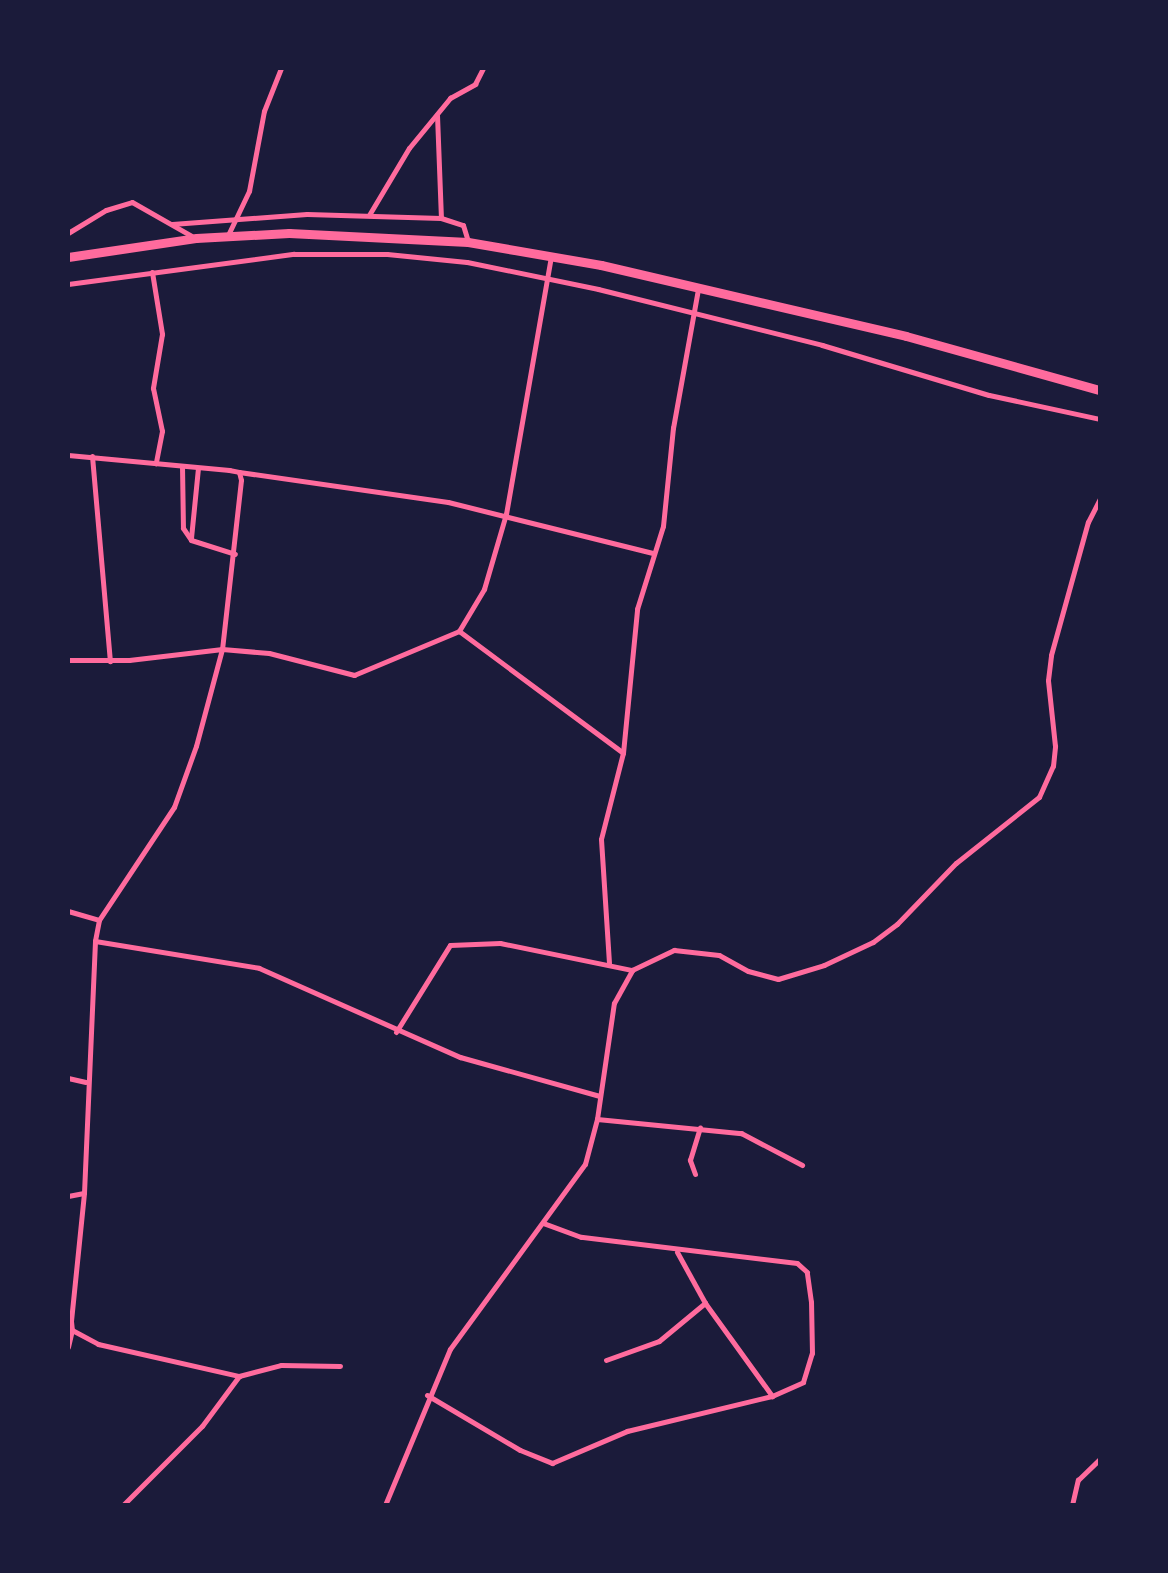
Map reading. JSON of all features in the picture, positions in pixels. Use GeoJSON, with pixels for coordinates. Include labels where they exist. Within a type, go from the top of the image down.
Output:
{"type":"FeatureCollection","features":[{"type":"Feature","properties":{"kind":"highway"},"geometry":{"type":"LineString","coordinates":[[68,257],[227,236],[337,232],[468,242],[551,256],[906,336],[1100,390]]}},
{"type":"Feature","properties":{"kind":"street"},"geometry":{"type":"LineString","coordinates":[[227,236],[249,191],[264,111],[281,68]]}},
{"type":"Feature","properties":{"kind":"street"},"geometry":{"type":"LineString","coordinates":[[369,215],[398,162],[450,98],[475,84],[483,68]]}},
{"type":"Feature","properties":{"kind":"street"},"geometry":{"type":"LineString","coordinates":[[437,113],[441,218]]}},
{"type":"Feature","properties":{"kind":"street"},"geometry":{"type":"LineString","coordinates":[[68,233],[106,210],[132,202],[196,238]]}},
{"type":"Feature","properties":{"kind":"street"},"geometry":{"type":"LineString","coordinates":[[172,224],[369,215],[441,218],[463,225],[468,242]]}},
{"type":"Feature","properties":{"kind":"street"},"geometry":{"type":"LineString","coordinates":[[68,284],[248,257],[387,254],[547,276],[822,345],[989,395],[1100,419]]}},
{"type":"Feature","properties":{"kind":"street"},"geometry":{"type":"LineString","coordinates":[[68,660],[110,661],[222,649],[269,653],[354,675],[459,631],[484,589],[506,514],[551,256]]}},
{"type":"Feature","properties":{"kind":"street"},"geometry":{"type":"LineString","coordinates":[[152,272],[162,334],[153,388],[162,431],[156,463]]}},
{"type":"Feature","properties":{"kind":"street"},"geometry":{"type":"LineString","coordinates":[[609,963],[601,839],[623,753],[637,609],[663,526],[673,428],[698,289]]}},
{"type":"Feature","properties":{"kind":"street"},"geometry":{"type":"LineString","coordinates":[[68,455],[377,489],[506,514],[653,553]]}},
{"type":"Feature","properties":{"kind":"street"},"geometry":{"type":"LineString","coordinates":[[92,456],[110,661]]}},
{"type":"Feature","properties":{"kind":"street"},"geometry":{"type":"LineString","coordinates":[[182,466],[180,513],[191,540]]}},
{"type":"Feature","properties":{"kind":"street"},"geometry":{"type":"LineString","coordinates":[[191,540],[198,468]]}},
{"type":"Feature","properties":{"kind":"street"},"geometry":{"type":"LineString","coordinates":[[68,1347],[84,1193],[87,1082],[95,941],[99,920],[174,807],[222,649],[235,554],[239,472]]}},
{"type":"Feature","properties":{"kind":"street"},"geometry":{"type":"LineString","coordinates":[[385,1505],[427,1395],[450,1349],[578,1177],[597,1119],[614,1003],[632,970],[674,950],[719,955],[764,977],[791,978],[813,970],[885,933],[970,850],[1039,797],[1053,766],[1055,746],[1048,680],[1051,655],[1088,522],[1100,498]]}},
{"type":"Feature","properties":{"kind":"street"},"geometry":{"type":"LineString","coordinates":[[191,540],[235,554]]}},
{"type":"Feature","properties":{"kind":"street"},"geometry":{"type":"LineString","coordinates":[[459,631],[623,753]]}},
{"type":"Feature","properties":{"kind":"street"},"geometry":{"type":"LineString","coordinates":[[68,911],[99,920]]}},
{"type":"Feature","properties":{"kind":"street"},"geometry":{"type":"LineString","coordinates":[[95,941],[259,968],[396,1032],[460,1057],[600,1096]]}},
{"type":"Feature","properties":{"kind":"street"},"geometry":{"type":"LineString","coordinates":[[396,1032],[450,945],[487,942],[609,963],[632,970]]}},
{"type":"Feature","properties":{"kind":"street"},"geometry":{"type":"LineString","coordinates":[[68,1078],[87,1082]]}},
{"type":"Feature","properties":{"kind":"street"},"geometry":{"type":"LineString","coordinates":[[597,1119],[741,1133],[802,1165]]}},
{"type":"Feature","properties":{"kind":"street"},"geometry":{"type":"LineString","coordinates":[[695,1174],[690,1160],[700,1128]]}},
{"type":"Feature","properties":{"kind":"street"},"geometry":{"type":"LineString","coordinates":[[68,1196],[84,1193]]}},
{"type":"Feature","properties":{"kind":"street"},"geometry":{"type":"LineString","coordinates":[[427,1395],[552,1463],[627,1431],[772,1396],[803,1382],[810,1368],[807,1272],[780,1260],[676,1251],[568,1234],[543,1223]]}},
{"type":"Feature","properties":{"kind":"street"},"geometry":{"type":"LineString","coordinates":[[676,1251],[705,1303],[772,1396]]}},
{"type":"Feature","properties":{"kind":"street"},"geometry":{"type":"LineString","coordinates":[[606,1360],[659,1341],[705,1303]]}},
{"type":"Feature","properties":{"kind":"street"},"geometry":{"type":"LineString","coordinates":[[72,1330],[98,1344],[239,1376],[281,1365],[340,1366]]}},
{"type":"Feature","properties":{"kind":"street"},"geometry":{"type":"LineString","coordinates":[[123,1505],[202,1426],[239,1376]]}},
{"type":"Feature","properties":{"kind":"street"},"geometry":{"type":"LineString","coordinates":[[1072,1505],[1078,1480],[1100,1459]]}}]}
